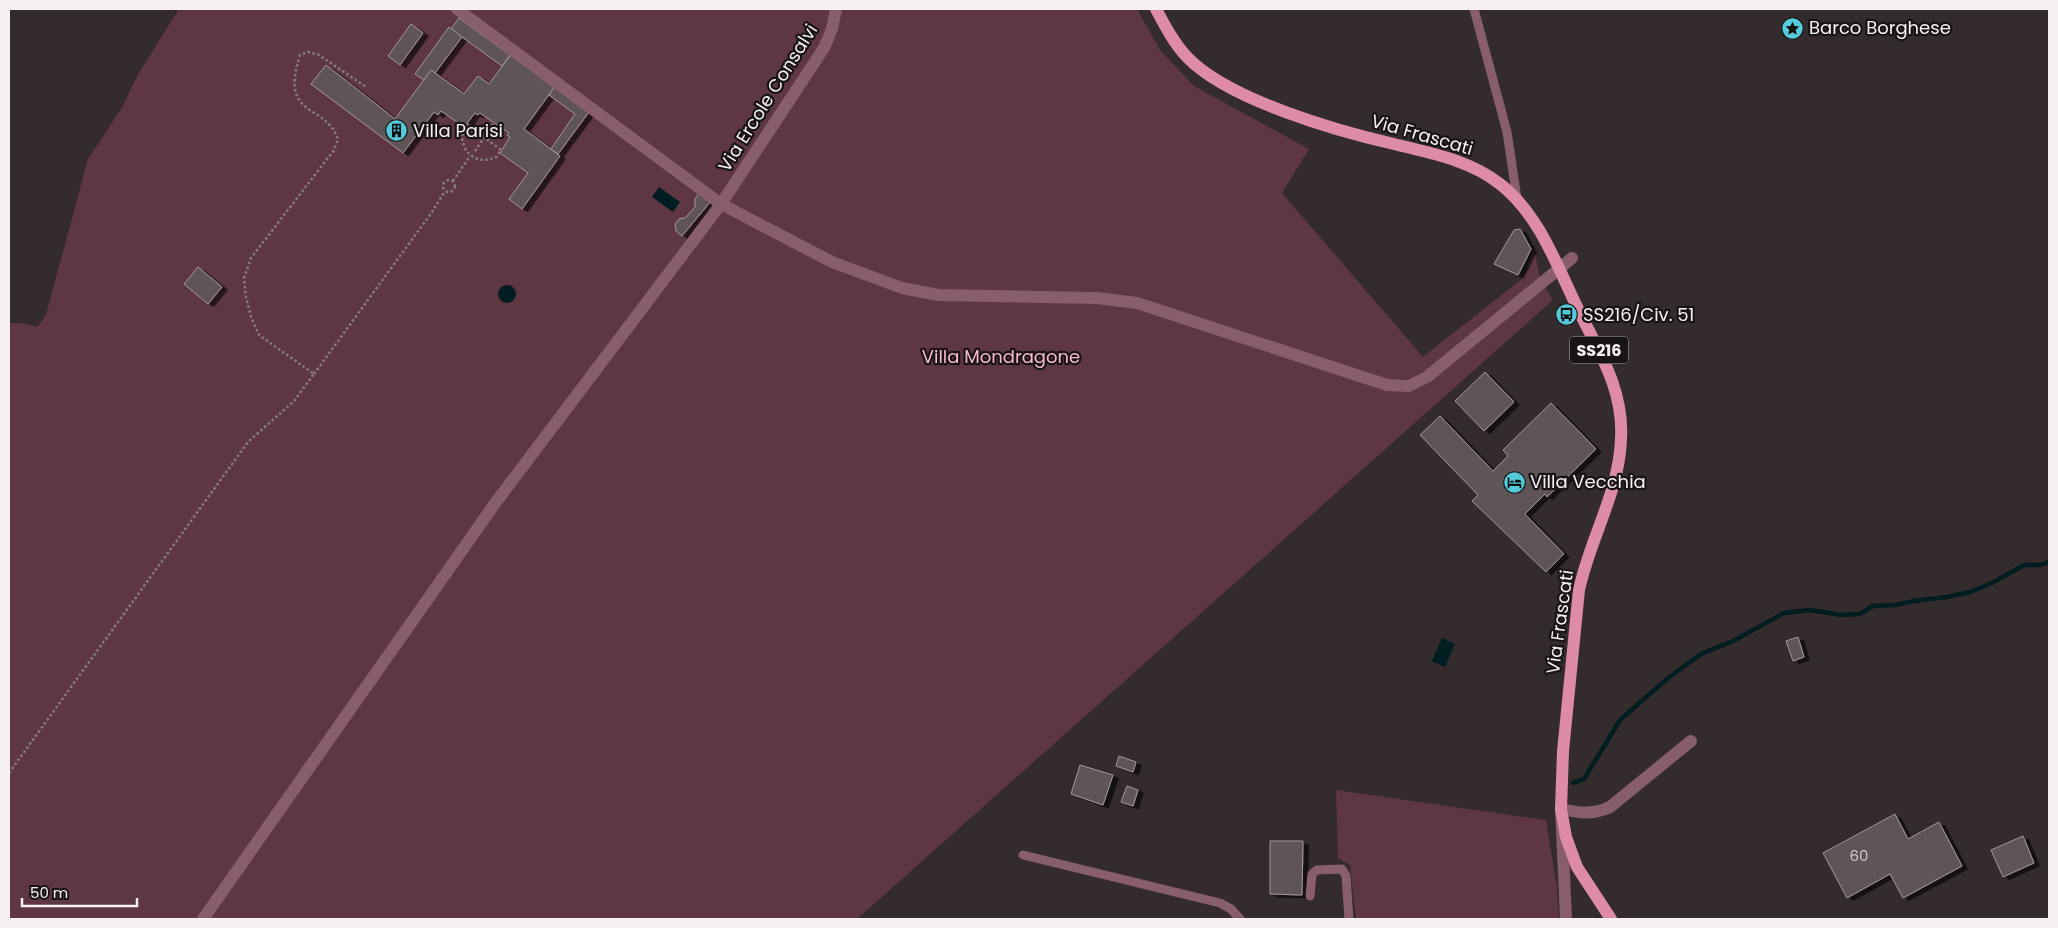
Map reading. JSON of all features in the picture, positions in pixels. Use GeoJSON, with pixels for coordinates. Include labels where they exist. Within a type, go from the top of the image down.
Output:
{"type":"FeatureCollection","features":[{"type":"Feature","properties":{"kind":"main road","name":"Via Frascati"},"geometry":{"type":"LineString","coordinates":[[1156,9],[1172,37],[1188,58],[1217,80],[1300,116],[1468,165],[1494,180],[1517,199],[1541,233],[1612,377],[1618,398],[1622,427],[1615,480],[1587,559],[1579,590],[1563,750],[1561,809],[1566,837],[1577,867],[1611,919]]}},
{"type":"Feature","properties":{"kind":"street"},"geometry":{"type":"LineString","coordinates":[[457,9],[721,204],[832,262],[902,288],[954,297],[1097,298],[1137,303],[1387,385],[1400,386],[1415,384],[1426,377],[1572,258]]}},
{"type":"Feature","properties":{"kind":"street","name":"Via Ercole Consalvi"},"geometry":{"type":"LineString","coordinates":[[203,919],[496,502],[721,204],[824,48],[832,29],[836,9]]}},
{"type":"Feature","properties":{"kind":"street"},"geometry":{"type":"LineString","coordinates":[[1566,919],[1561,809],[1583,813],[1599,812],[1610,807],[1691,741]]}},
{"type":"Feature","properties":{"kind":"lane"},"geometry":{"type":"LineString","coordinates":[[1474,9],[1508,138],[1517,199]]}},
{"type":"Feature","properties":{"kind":"lane"},"geometry":{"type":"LineString","coordinates":[[1024,855],[1220,903],[1231,909],[1240,919]]}},
{"type":"Feature","properties":{"kind":"lane"},"geometry":{"type":"LineString","coordinates":[[1310,896],[1312,874],[1317,870],[1342,869],[1346,876],[1349,919]]}},
{"type":"Feature","properties":{"kind":"path"},"geometry":{"type":"LineString","coordinates":[[314,374],[259,335],[250,316],[244,278],[251,258],[334,150],[338,139],[335,131],[301,105],[295,90],[294,72],[300,55],[308,52],[318,55],[366,87]]}},
{"type":"Feature","properties":{"kind":"path"},"geometry":{"type":"LineString","coordinates":[[475,150],[494,122]]}},
{"type":"Feature","properties":{"kind":"path"},"geometry":{"type":"LineString","coordinates":[[468,124],[484,138],[500,150],[496,157],[483,160],[470,156],[462,143],[462,136],[468,124]]}},
{"type":"Feature","properties":{"kind":"path"},"geometry":{"type":"LineString","coordinates":[[445,191],[453,190],[455,184],[453,181],[470,156]]}},
{"type":"Feature","properties":{"kind":"path"},"geometry":{"type":"LineString","coordinates":[[445,191],[442,186],[444,182],[453,181]]}},
{"type":"Feature","properties":{"kind":"path"},"geometry":{"type":"LineString","coordinates":[[9,774],[248,442],[294,401],[432,212],[445,191]]}},
{"type":"Feature","properties":{"kind":"green space","name":"Villa Mondragone"},"geometry":{"type":"Polygon","coordinates":[[[179,9],[1137,9],[1160,50],[1194,86],[1309,149],[1282,193],[1423,357],[1523,278],[1534,249],[1541,282],[1553,300],[857,919],[9,919],[9,323],[21,323],[37,327],[46,315],[88,159],[123,106],[137,76],[179,9]]]}},
{"type":"Feature","properties":{"kind":"green space"},"geometry":{"type":"Polygon","coordinates":[[[1336,790],[1546,820],[1557,888],[1559,919],[1356,919],[1350,865],[1338,858],[1336,790]]]}},
{"type":"Feature","properties":{"kind":"water"},"geometry":{"type":"Polygon","coordinates":[[[659,187],[680,202],[673,212],[652,197],[659,187]]]}},
{"type":"Feature","properties":{"kind":"water"},"geometry":{"type":"Polygon","coordinates":[[[503,285],[511,285],[516,290],[514,301],[503,303],[498,298],[498,290],[503,285]]]}},
{"type":"Feature","properties":{"kind":"water"},"geometry":{"type":"Polygon","coordinates":[[[1442,638],[1455,644],[1445,667],[1432,661],[1442,638]]]}},
{"type":"Feature","properties":{"kind":"building"},"geometry":{"type":"Polygon","coordinates":[[[459,18],[510,55],[502,66],[451,29],[459,18]]]}},
{"type":"Feature","properties":{"kind":"building"},"geometry":{"type":"Polygon","coordinates":[[[411,24],[423,33],[400,65],[388,56],[411,24]]]}},
{"type":"Feature","properties":{"kind":"building"},"geometry":{"type":"Polygon","coordinates":[[[449,27],[462,37],[435,73],[431,70],[424,80],[415,74],[449,27]]]}},
{"type":"Feature","properties":{"kind":"building","name":"Villa Parisi"},"geometry":{"type":"Polygon","coordinates":[[[512,53],[556,85],[524,129],[560,156],[522,209],[509,199],[528,173],[500,153],[510,137],[507,135],[509,133],[480,113],[478,115],[475,113],[464,127],[441,111],[438,115],[434,112],[403,153],[311,84],[326,65],[395,119],[431,70],[464,94],[478,76],[489,84],[512,53]]]}},
{"type":"Feature","properties":{"kind":"building"},"geometry":{"type":"Polygon","coordinates":[[[555,86],[589,112],[558,154],[551,149],[575,114],[549,95],[555,86]]]}},
{"type":"Feature","properties":{"kind":"building"},"geometry":{"type":"Polygon","coordinates":[[[700,192],[711,201],[682,236],[676,231],[675,224],[679,219],[685,218],[695,207],[695,199],[700,192]]]}},
{"type":"Feature","properties":{"kind":"building"},"geometry":{"type":"Polygon","coordinates":[[[1520,229],[1531,249],[1518,275],[1494,264],[1514,230],[1520,229]]]}},
{"type":"Feature","properties":{"kind":"building"},"geometry":{"type":"Polygon","coordinates":[[[198,267],[222,287],[208,304],[184,284],[198,267]]]}},
{"type":"Feature","properties":{"kind":"building"},"geometry":{"type":"Polygon","coordinates":[[[1485,372],[1514,402],[1484,431],[1455,401],[1485,372]]]}},
{"type":"Feature","properties":{"kind":"building","name":"Villa Vecchia"},"geometry":{"type":"Polygon","coordinates":[[[1551,403],[1596,449],[1547,497],[1545,494],[1525,514],[1564,554],[1546,572],[1472,501],[1478,495],[1420,435],[1440,416],[1493,471],[1508,456],[1503,450],[1551,403]]]}},
{"type":"Feature","properties":{"kind":"building"},"geometry":{"type":"Polygon","coordinates":[[[1798,637],[1804,657],[1793,661],[1786,641],[1798,637]]]}},
{"type":"Feature","properties":{"kind":"building"},"geometry":{"type":"Polygon","coordinates":[[[1119,756],[1136,762],[1133,772],[1116,766],[1119,756]]]}},
{"type":"Feature","properties":{"kind":"building"},"geometry":{"type":"Polygon","coordinates":[[[1080,765],[1113,775],[1103,805],[1071,794],[1080,765]]]}},
{"type":"Feature","properties":{"kind":"building"},"geometry":{"type":"Polygon","coordinates":[[[1127,786],[1138,790],[1133,806],[1121,802],[1127,786]]]}},
{"type":"Feature","properties":{"kind":"building"},"geometry":{"type":"Polygon","coordinates":[[[1895,814],[1908,839],[1939,822],[1962,866],[1903,898],[1890,874],[1847,898],[1823,853],[1895,814]]]}},
{"type":"Feature","properties":{"kind":"building"},"geometry":{"type":"Polygon","coordinates":[[[2023,836],[2034,863],[2003,877],[1991,850],[2023,836]]]}},
{"type":"Feature","properties":{"kind":"building"},"geometry":{"type":"Polygon","coordinates":[[[1270,841],[1303,841],[1302,895],[1270,894],[1270,841]]]}},
{"type":"Feature","properties":{"kind":"waterway"},"geometry":{"type":"LineString","coordinates":[[1573,783],[1584,779],[1620,720],[1668,678],[1701,654],[1733,641],[1784,613],[1810,610],[1841,615],[1860,614],[1873,606],[1896,605],[1970,592],[1992,583],[2024,565],[2040,565],[2049,562]]}},
{"type":"Feature","properties":{"kind":"place","name":"Barco Borghese"},"geometry":{"type":"Point","coordinates":[1793,28]}},
{"type":"Feature","properties":{"kind":"place","name":"Villa Parisi"},"geometry":{"type":"Point","coordinates":[397,131]}},
{"type":"Feature","properties":{"kind":"place","name":"SS216/Civ. 51"},"geometry":{"type":"Point","coordinates":[1567,315]}},
{"type":"Feature","properties":{"kind":"place","name":"Villa Vecchia"},"geometry":{"type":"Point","coordinates":[1514,482]}}]}
